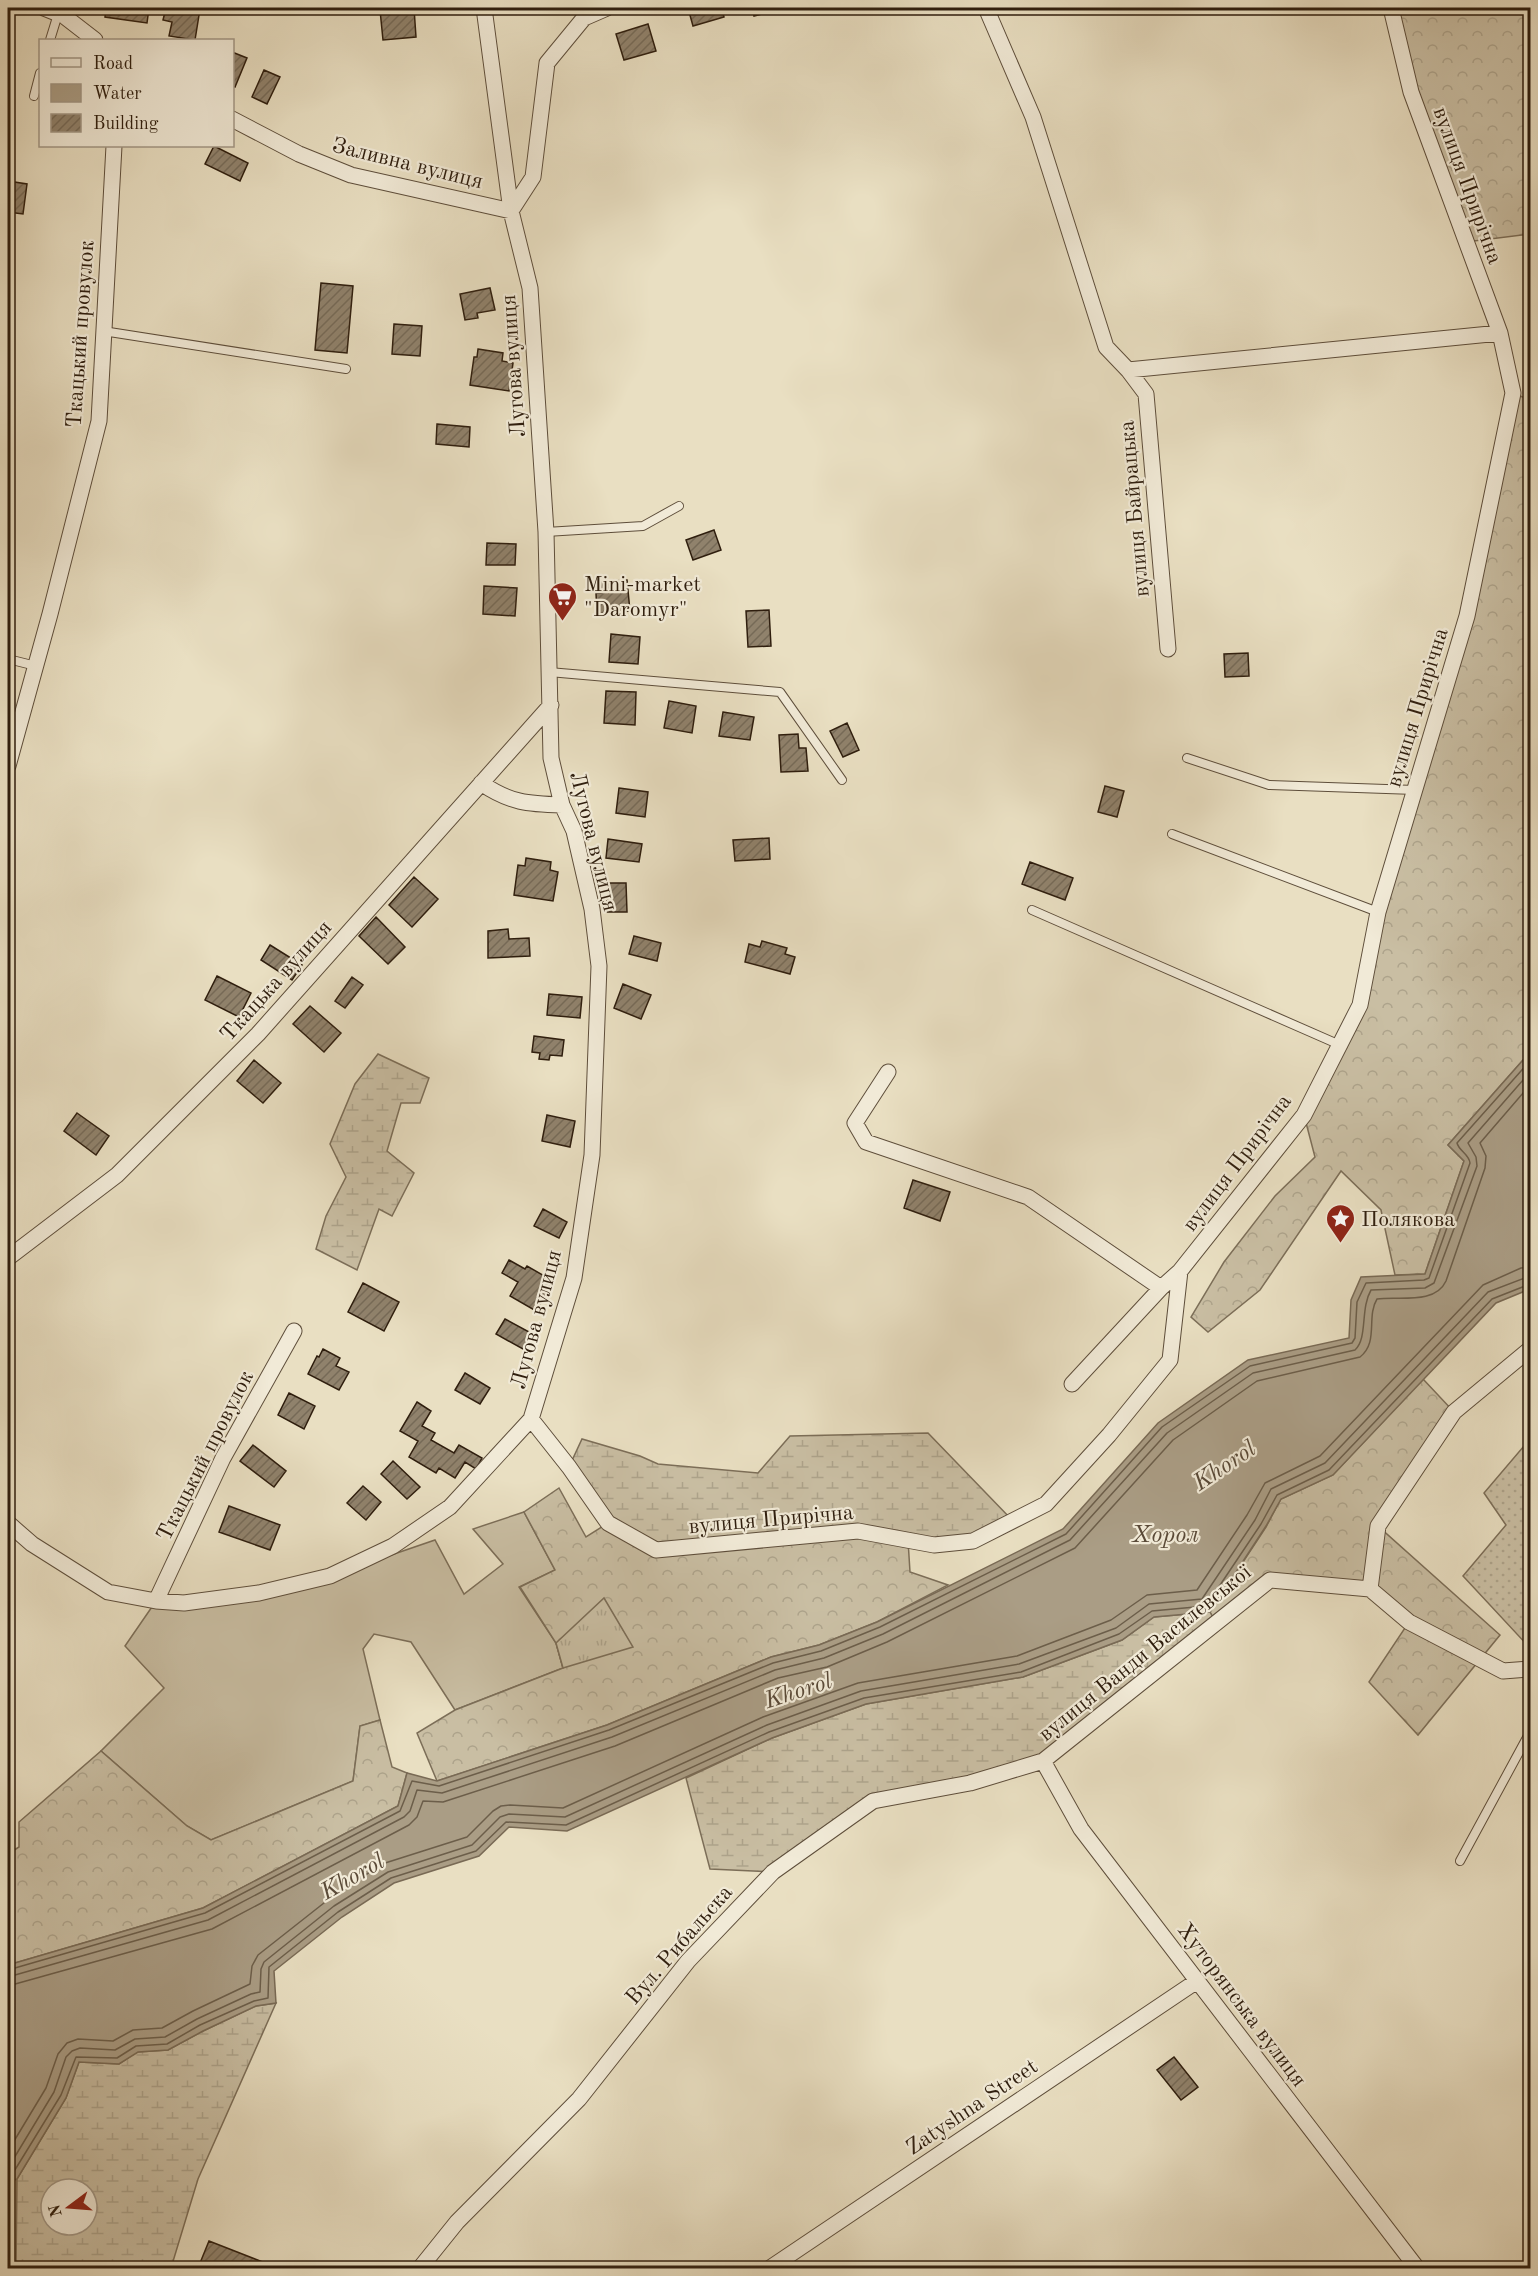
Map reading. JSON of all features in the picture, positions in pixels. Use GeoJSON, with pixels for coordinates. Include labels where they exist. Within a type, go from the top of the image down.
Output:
{"type":"FeatureCollection","features":[{"type":"Feature","properties":{"kind":"street","name":"Лугова вулиця"},"geometry":{"type":"LineString","coordinates":[[156,1601],[184,1603],[259,1593],[330,1576],[393,1546],[450,1508],[531,1419],[574,1278],[592,1155],[599,966],[592,909],[577,843],[562,805],[551,758],[546,532],[530,288],[511,210],[484,8]]}},
{"type":"Feature","properties":{"kind":"street"},"geometry":{"type":"LineString","coordinates":[[511,210],[532,177],[547,63],[584,18],[607,8]]}},
{"type":"Feature","properties":{"kind":"street","name":"вулиця Байрацька"},"geometry":{"type":"LineString","coordinates":[[986,8],[1033,117],[1106,347],[1128,370],[1146,394],[1168,650]]}},
{"type":"Feature","properties":{"kind":"street","name":"вулиця Прирічна"},"geometry":{"type":"LineString","coordinates":[[531,1419],[569,1467],[608,1523],[656,1550],[858,1531],[934,1545],[973,1540],[1046,1504],[1109,1435],[1170,1360],[1179,1271],[1304,1115],[1360,1005],[1378,912],[1467,616],[1513,393],[1500,333],[1411,92],[1391,8]]}},
{"type":"Feature","properties":{"kind":"street"},"geometry":{"type":"LineString","coordinates":[[51,10],[94,39]]}},
{"type":"Feature","properties":{"kind":"street","name":"Заливна вулиця"},"geometry":{"type":"LineString","coordinates":[[234,120],[299,154],[351,175],[511,210]]}},
{"type":"Feature","properties":{"kind":"street","name":"Ткацький провулок"},"geometry":{"type":"LineString","coordinates":[[8,766],[99,421],[114,147]]}},
{"type":"Feature","properties":{"kind":"street"},"geometry":{"type":"LineString","coordinates":[[1128,370],[1500,333]]}},
{"type":"Feature","properties":{"kind":"street","name":"Ткацька вулиця"},"geometry":{"type":"LineString","coordinates":[[8,1258],[117,1174],[258,1034],[551,705]]}},
{"type":"Feature","properties":{"kind":"street"},"geometry":{"type":"LineString","coordinates":[[481,783],[500,796],[531,804],[562,805]]}},
{"type":"Feature","properties":{"kind":"street"},"geometry":{"type":"LineString","coordinates":[[888,1072],[855,1123],[866,1142],[1028,1197],[1161,1288]]}},
{"type":"Feature","properties":{"kind":"street"},"geometry":{"type":"LineString","coordinates":[[1072,1384],[1179,1271]]}},
{"type":"Feature","properties":{"kind":"street","name":"Ткацький провулок"},"geometry":{"type":"LineString","coordinates":[[156,1601],[223,1458],[294,1331]]}},
{"type":"Feature","properties":{"kind":"street"},"geometry":{"type":"LineString","coordinates":[[1530,1349],[1454,1413],[1378,1526],[1370,1589],[1409,1622],[1503,1671],[1530,1669]]}},
{"type":"Feature","properties":{"kind":"street"},"geometry":{"type":"LineString","coordinates":[[8,1523],[32,1544],[108,1592],[156,1601]]}},
{"type":"Feature","properties":{"kind":"street","name":"вулиця Ванди Василевської"},"geometry":{"type":"LineString","coordinates":[[1043,1761],[1270,1580],[1370,1589]]}},
{"type":"Feature","properties":{"kind":"street","name":"Хуторянська вулиця"},"geometry":{"type":"LineString","coordinates":[[1043,1761],[1081,1829],[1417,2268]]}},
{"type":"Feature","properties":{"kind":"street","name":"Вул. Рибальска"},"geometry":{"type":"LineString","coordinates":[[420,2268],[457,2223],[579,2099],[688,1961],[773,1872],[873,1801],[970,1783],[1043,1761]]}},
{"type":"Feature","properties":{"kind":"street","name":"Zatyshna Street"},"geometry":{"type":"LineString","coordinates":[[770,2268],[1197,1981]]}},
{"type":"Feature","properties":{"kind":"lane"},"geometry":{"type":"LineString","coordinates":[[50,39],[51,10]]}},
{"type":"Feature","properties":{"kind":"lane"},"geometry":{"type":"LineString","coordinates":[[34,96],[39,77]]}},
{"type":"Feature","properties":{"kind":"lane"},"geometry":{"type":"LineString","coordinates":[[103,331],[346,369]]}},
{"type":"Feature","properties":{"kind":"lane"},"geometry":{"type":"LineString","coordinates":[[546,532],[643,526],[679,506]]}},
{"type":"Feature","properties":{"kind":"lane"},"geometry":{"type":"LineString","coordinates":[[8,659],[36,666]]}},
{"type":"Feature","properties":{"kind":"lane"},"geometry":{"type":"LineString","coordinates":[[549,672],[780,692],[842,780]]}},
{"type":"Feature","properties":{"kind":"lane"},"geometry":{"type":"LineString","coordinates":[[1187,758],[1269,785],[1414,790]]}},
{"type":"Feature","properties":{"kind":"lane"},"geometry":{"type":"LineString","coordinates":[[1172,834],[1378,912]]}},
{"type":"Feature","properties":{"kind":"lane"},"geometry":{"type":"LineString","coordinates":[[1032,910],[1340,1045]]}},
{"type":"Feature","properties":{"kind":"lane"},"geometry":{"type":"LineString","coordinates":[[1460,1861],[1530,1732]]}},
{"type":"Feature","properties":{"kind":"green space"},"geometry":{"type":"Polygon","coordinates":[[[1391,8],[1530,8],[1530,234],[1466,242],[1391,8]]]}},
{"type":"Feature","properties":{"kind":"green space"},"geometry":{"type":"Polygon","coordinates":[[[1513,393],[1530,400],[1530,1052],[1448,1145],[1464,1161],[1425,1274],[1395,1275],[1381,1210],[1341,1171],[1260,1290],[1208,1332],[1191,1317],[1224,1262],[1275,1196],[1315,1157],[1304,1115],[1360,1005],[1467,616],[1513,393]]]}},
{"type":"Feature","properties":{"kind":"green space"},"geometry":{"type":"Polygon","coordinates":[[[378,1054],[429,1078],[420,1103],[401,1103],[387,1151],[414,1173],[392,1216],[379,1209],[357,1270],[316,1249],[326,1216],[346,1177],[330,1144],[355,1084],[378,1054]]]}},
{"type":"Feature","properties":{"kind":"green space"},"geometry":{"type":"Polygon","coordinates":[[[1423,1379],[1454,1412],[1378,1526],[1500,1635],[1418,1735],[1369,1682],[1409,1622],[1370,1589],[1270,1580],[1216,1623],[1210,1612],[1266,1527],[1281,1499],[1333,1475],[1423,1379]]]}},
{"type":"Feature","properties":{"kind":"green space"},"geometry":{"type":"Polygon","coordinates":[[[928,1433],[1013,1521],[973,1541],[934,1545],[858,1531],[656,1550],[608,1523],[569,1467],[582,1439],[640,1456],[658,1464],[758,1473],[790,1436],[928,1433]]]}},
{"type":"Feature","properties":{"kind":"green space"},"geometry":{"type":"Polygon","coordinates":[[[1530,1439],[1529,1647],[1463,1576],[1506,1525],[1484,1493],[1530,1439]]]}},
{"type":"Feature","properties":{"kind":"green space"},"geometry":{"type":"Polygon","coordinates":[[[559,1488],[586,1537],[608,1523],[858,1531],[908,1540],[910,1572],[948,1585],[877,1622],[819,1645],[771,1657],[607,1725],[437,1781],[417,1733],[455,1710],[563,1668],[556,1643],[520,1587],[555,1570],[524,1512],[559,1488]]]}},
{"type":"Feature","properties":{"kind":"green space"},"geometry":{"type":"Polygon","coordinates":[[[524,1512],[555,1570],[519,1587],[556,1643],[563,1668],[455,1710],[411,1642],[374,1634],[363,1649],[380,1720],[360,1726],[353,1781],[211,1840],[187,1826],[101,1751],[164,1688],[125,1646],[156,1601],[330,1576],[435,1540],[464,1594],[503,1564],[473,1529],[524,1512]]]}},
{"type":"Feature","properties":{"kind":"green space"},"geometry":{"type":"Polygon","coordinates":[[[604,1598],[633,1647],[563,1668],[556,1643],[604,1598]]]}},
{"type":"Feature","properties":{"kind":"green space"},"geometry":{"type":"Polygon","coordinates":[[[1210,1612],[1216,1623],[1041,1758],[873,1801],[773,1872],[710,1869],[686,1778],[772,1738],[866,1704],[1023,1677],[1122,1640],[1154,1617],[1210,1612]]]}},
{"type":"Feature","properties":{"kind":"green space"},"geometry":{"type":"Polygon","coordinates":[[[380,1720],[392,1767],[407,1773],[398,1806],[203,1908],[8,1965],[8,1854],[19,1847],[19,1822],[101,1751],[187,1826],[211,1840],[353,1781],[360,1726],[380,1720]]]}},
{"type":"Feature","properties":{"kind":"green space"},"geometry":{"type":"Polygon","coordinates":[[[276,2003],[198,2179],[171,2268],[16,2268],[17,2179],[66,2098],[79,2062],[119,2064],[137,2052],[168,2050],[256,2006],[276,2003]]]}},
{"type":"Feature","properties":{"kind":"green space"},"geometry":{"type":"Polygon","coordinates":[[[17,2179],[17,2266],[8,2268],[8,2182],[17,2179]]]}},
{"type":"Feature","properties":{"kind":"water","name":"Хорол"},"geometry":{"type":"Polygon","coordinates":[[[1530,1052],[1530,1289],[1496,1303],[1333,1475],[1281,1499],[1210,1612],[1154,1617],[1122,1640],[1023,1677],[866,1704],[772,1738],[567,1831],[509,1827],[479,1856],[394,1883],[342,1917],[274,1971],[276,2003],[256,2006],[168,2050],[138,2052],[119,2064],[79,2062],[66,2098],[17,2179],[8,2182],[8,1965],[203,1908],[398,1806],[407,1773],[437,1781],[607,1725],[771,1657],[819,1645],[877,1622],[1063,1529],[1158,1423],[1248,1360],[1349,1338],[1351,1300],[1361,1277],[1425,1274],[1464,1161],[1448,1145],[1530,1052]]]}},
{"type":"Feature","properties":{"kind":"building"},"geometry":{"type":"Polygon","coordinates":[[[106,8],[149,8],[147,23],[105,17],[106,8]]]}},
{"type":"Feature","properties":{"kind":"building"},"geometry":{"type":"Polygon","coordinates":[[[166,8],[200,9],[195,39],[169,36],[172,22],[163,20],[166,8]]]}},
{"type":"Feature","properties":{"kind":"building"},"geometry":{"type":"Polygon","coordinates":[[[414,8],[416,37],[383,40],[380,10],[414,8]]]}},
{"type":"Feature","properties":{"kind":"building"},"geometry":{"type":"Polygon","coordinates":[[[688,8],[722,8],[724,17],[693,26],[688,8]]]}},
{"type":"Feature","properties":{"kind":"building"},"geometry":{"type":"Polygon","coordinates":[[[752,8],[785,8],[754,16],[752,8]]]}},
{"type":"Feature","properties":{"kind":"building"},"geometry":{"type":"Polygon","coordinates":[[[648,24],[656,51],[624,60],[616,34],[648,24]]]}},
{"type":"Feature","properties":{"kind":"building"},"geometry":{"type":"Polygon","coordinates":[[[234,53],[247,58],[234,87],[234,53]]]}},
{"type":"Feature","properties":{"kind":"building"},"geometry":{"type":"Polygon","coordinates":[[[264,70],[280,77],[267,104],[252,97],[264,70]]]}},
{"type":"Feature","properties":{"kind":"building"},"geometry":{"type":"Polygon","coordinates":[[[214,147],[248,163],[240,181],[205,164],[214,147]]]}},
{"type":"Feature","properties":{"kind":"building"},"geometry":{"type":"Polygon","coordinates":[[[8,181],[27,184],[23,214],[8,212],[8,181]]]}},
{"type":"Feature","properties":{"kind":"building"},"geometry":{"type":"Polygon","coordinates":[[[321,283],[353,286],[347,353],[315,350],[321,283]]]}},
{"type":"Feature","properties":{"kind":"building"},"geometry":{"type":"Polygon","coordinates":[[[490,288],[495,310],[477,313],[478,318],[465,320],[460,294],[490,288]]]}},
{"type":"Feature","properties":{"kind":"building"},"geometry":{"type":"Polygon","coordinates":[[[394,324],[422,326],[420,356],[392,354],[394,324]]]}},
{"type":"Feature","properties":{"kind":"building"},"geometry":{"type":"Polygon","coordinates":[[[478,349],[503,353],[502,361],[513,363],[509,391],[470,385],[474,357],[477,357],[478,349]]]}},
{"type":"Feature","properties":{"kind":"building"},"geometry":{"type":"Polygon","coordinates":[[[437,424],[470,427],[469,447],[436,444],[437,424]]]}},
{"type":"Feature","properties":{"kind":"building"},"geometry":{"type":"Polygon","coordinates":[[[714,530],[721,550],[693,560],[686,540],[714,530]]]}},
{"type":"Feature","properties":{"kind":"building"},"geometry":{"type":"Polygon","coordinates":[[[487,543],[516,544],[515,565],[486,565],[487,543]]]}},
{"type":"Feature","properties":{"kind":"building"},"geometry":{"type":"Polygon","coordinates":[[[627,580],[630,611],[597,614],[596,593],[601,593],[600,582],[627,580]]]}},
{"type":"Feature","properties":{"kind":"building"},"geometry":{"type":"Polygon","coordinates":[[[484,586],[517,588],[515,616],[483,614],[484,586]]]}},
{"type":"Feature","properties":{"kind":"building"},"geometry":{"type":"Polygon","coordinates":[[[769,610],[771,646],[748,647],[746,611],[769,610]]]}},
{"type":"Feature","properties":{"kind":"building"},"geometry":{"type":"Polygon","coordinates":[[[611,634],[640,637],[638,664],[609,662],[611,634]]]}},
{"type":"Feature","properties":{"kind":"building"},"geometry":{"type":"Polygon","coordinates":[[[1248,653],[1249,676],[1225,677],[1224,654],[1248,653]]]}},
{"type":"Feature","properties":{"kind":"building"},"geometry":{"type":"Polygon","coordinates":[[[606,691],[636,692],[635,725],[604,723],[606,691]]]}},
{"type":"Feature","properties":{"kind":"building"},"geometry":{"type":"Polygon","coordinates":[[[669,701],[696,706],[692,733],[664,728],[669,701]]]}},
{"type":"Feature","properties":{"kind":"building"},"geometry":{"type":"Polygon","coordinates":[[[723,712],[754,717],[750,740],[719,736],[723,712]]]}},
{"type":"Feature","properties":{"kind":"building"},"geometry":{"type":"Polygon","coordinates":[[[847,723],[859,750],[843,757],[830,731],[847,723]]]}},
{"type":"Feature","properties":{"kind":"building"},"geometry":{"type":"Polygon","coordinates":[[[798,734],[799,748],[806,748],[808,771],[781,772],[779,735],[798,734]]]}},
{"type":"Feature","properties":{"kind":"building"},"geometry":{"type":"Polygon","coordinates":[[[1105,786],[1124,791],[1117,817],[1098,812],[1105,786]]]}},
{"type":"Feature","properties":{"kind":"building"},"geometry":{"type":"Polygon","coordinates":[[[619,788],[648,792],[645,817],[616,813],[619,788]]]}},
{"type":"Feature","properties":{"kind":"building"},"geometry":{"type":"Polygon","coordinates":[[[769,838],[770,859],[735,861],[733,840],[769,838]]]}},
{"type":"Feature","properties":{"kind":"building"},"geometry":{"type":"Polygon","coordinates":[[[608,839],[642,844],[639,862],[606,858],[608,839]]]}},
{"type":"Feature","properties":{"kind":"building"},"geometry":{"type":"Polygon","coordinates":[[[526,858],[551,862],[550,870],[558,872],[553,901],[514,895],[518,865],[525,866],[526,858]]]}},
{"type":"Feature","properties":{"kind":"building"},"geometry":{"type":"Polygon","coordinates":[[[1030,862],[1073,878],[1065,900],[1022,884],[1030,862]]]}},
{"type":"Feature","properties":{"kind":"building"},"geometry":{"type":"Polygon","coordinates":[[[414,877],[438,899],[412,927],[389,905],[414,877]]]}},
{"type":"Feature","properties":{"kind":"building"},"geometry":{"type":"Polygon","coordinates":[[[607,883],[626,883],[627,912],[607,912],[607,883]]]}},
{"type":"Feature","properties":{"kind":"building"},"geometry":{"type":"Polygon","coordinates":[[[376,917],[405,947],[388,964],[359,936],[376,917]]]}},
{"type":"Feature","properties":{"kind":"building"},"geometry":{"type":"Polygon","coordinates":[[[508,929],[509,939],[529,938],[530,956],[488,958],[488,931],[508,929]]]}},
{"type":"Feature","properties":{"kind":"building"},"geometry":{"type":"Polygon","coordinates":[[[634,936],[661,943],[657,961],[629,954],[634,936]]]}},
{"type":"Feature","properties":{"kind":"building"},"geometry":{"type":"Polygon","coordinates":[[[762,941],[787,948],[785,954],[795,957],[790,974],[745,962],[749,944],[760,947],[762,941]]]}},
{"type":"Feature","properties":{"kind":"building"},"geometry":{"type":"Polygon","coordinates":[[[270,945],[302,965],[292,980],[261,960],[270,945]]]}},
{"type":"Feature","properties":{"kind":"building"},"geometry":{"type":"Polygon","coordinates":[[[217,976],[251,993],[239,1017],[205,1000],[217,976]]]}},
{"type":"Feature","properties":{"kind":"building"},"geometry":{"type":"Polygon","coordinates":[[[352,977],[363,985],[345,1008],[335,1001],[352,977]]]}},
{"type":"Feature","properties":{"kind":"building"},"geometry":{"type":"Polygon","coordinates":[[[623,984],[651,995],[641,1019],[614,1008],[623,984]]]}},
{"type":"Feature","properties":{"kind":"building"},"geometry":{"type":"Polygon","coordinates":[[[549,994],[582,997],[580,1018],[547,1015],[549,994]]]}},
{"type":"Feature","properties":{"kind":"building"},"geometry":{"type":"Polygon","coordinates":[[[310,1006],[341,1033],[324,1052],[293,1024],[310,1006]]]}},
{"type":"Feature","properties":{"kind":"building"},"geometry":{"type":"Polygon","coordinates":[[[534,1036],[564,1040],[562,1056],[550,1055],[549,1060],[539,1059],[540,1053],[532,1052],[534,1036]]]}},
{"type":"Feature","properties":{"kind":"building"},"geometry":{"type":"Polygon","coordinates":[[[254,1060],[281,1083],[263,1103],[237,1081],[254,1060]]]}},
{"type":"Feature","properties":{"kind":"building"},"geometry":{"type":"Polygon","coordinates":[[[77,1113],[109,1136],[96,1155],[64,1131],[77,1113]]]}},
{"type":"Feature","properties":{"kind":"building"},"geometry":{"type":"Polygon","coordinates":[[[547,1115],[575,1121],[570,1147],[542,1141],[547,1115]]]}},
{"type":"Feature","properties":{"kind":"building"},"geometry":{"type":"Polygon","coordinates":[[[913,1180],[950,1192],[940,1221],[904,1208],[913,1180]]]}},
{"type":"Feature","properties":{"kind":"building"},"geometry":{"type":"Polygon","coordinates":[[[543,1209],[567,1222],[559,1238],[534,1226],[543,1209]]]}},
{"type":"Feature","properties":{"kind":"building"},"geometry":{"type":"Polygon","coordinates":[[[509,1260],[525,1269],[527,1266],[553,1281],[536,1311],[510,1296],[518,1282],[502,1273],[509,1260]]]}},
{"type":"Feature","properties":{"kind":"building"},"geometry":{"type":"Polygon","coordinates":[[[363,1283],[399,1302],[384,1331],[348,1312],[363,1283]]]}},
{"type":"Feature","properties":{"kind":"building"},"geometry":{"type":"Polygon","coordinates":[[[505,1319],[531,1333],[523,1349],[496,1334],[505,1319]]]}},
{"type":"Feature","properties":{"kind":"building"},"geometry":{"type":"Polygon","coordinates":[[[323,1349],[340,1358],[336,1366],[349,1372],[339,1390],[308,1374],[323,1349]]]}},
{"type":"Feature","properties":{"kind":"building"},"geometry":{"type":"Polygon","coordinates":[[[465,1373],[490,1388],[480,1404],[455,1390],[465,1373]]]}},
{"type":"Feature","properties":{"kind":"building"},"geometry":{"type":"Polygon","coordinates":[[[289,1393],[315,1406],[304,1429],[278,1415],[289,1393]]]}},
{"type":"Feature","properties":{"kind":"building"},"geometry":{"type":"Polygon","coordinates":[[[417,1402],[431,1411],[422,1426],[435,1433],[431,1440],[454,1453],[459,1445],[482,1458],[476,1469],[465,1462],[455,1478],[439,1468],[436,1473],[409,1457],[418,1441],[400,1431],[417,1402]]]}},
{"type":"Feature","properties":{"kind":"building"},"geometry":{"type":"Polygon","coordinates":[[[253,1445],[286,1471],[274,1487],[240,1461],[253,1445]]]}},
{"type":"Feature","properties":{"kind":"building"},"geometry":{"type":"Polygon","coordinates":[[[393,1461],[420,1487],[407,1499],[381,1474],[393,1461]]]}},
{"type":"Feature","properties":{"kind":"building"},"geometry":{"type":"Polygon","coordinates":[[[363,1486],[381,1502],[366,1520],[347,1503],[363,1486]]]}},
{"type":"Feature","properties":{"kind":"building"},"geometry":{"type":"Polygon","coordinates":[[[229,1506],[280,1525],[270,1550],[219,1532],[229,1506]]]}},
{"type":"Feature","properties":{"kind":"building"},"geometry":{"type":"Polygon","coordinates":[[[1174,2057],[1198,2087],[1181,2100],[1157,2070],[1174,2057]]]}},
{"type":"Feature","properties":{"kind":"building"},"geometry":{"type":"Polygon","coordinates":[[[209,2241],[278,2268],[198,2268],[209,2241]]]}},
{"type":"Feature","properties":{"kind":"place","name":"Mini-market \"Daromyr\""},"geometry":{"type":"Point","coordinates":[563,622]}},
{"type":"Feature","properties":{"kind":"place","name":"Полякова"},"geometry":{"type":"Point","coordinates":[1340,1244]}},
{"type":"Feature","properties":{"kind":"water label","name":"Khorol"},"geometry":{"type":"Point","coordinates":[1224,1465]}},
{"type":"Feature","properties":{"kind":"water label","name":"Khorol"},"geometry":{"type":"Point","coordinates":[798,1690]}},
{"type":"Feature","properties":{"kind":"water label","name":"Khorol"},"geometry":{"type":"Point","coordinates":[352,1876]}}]}
